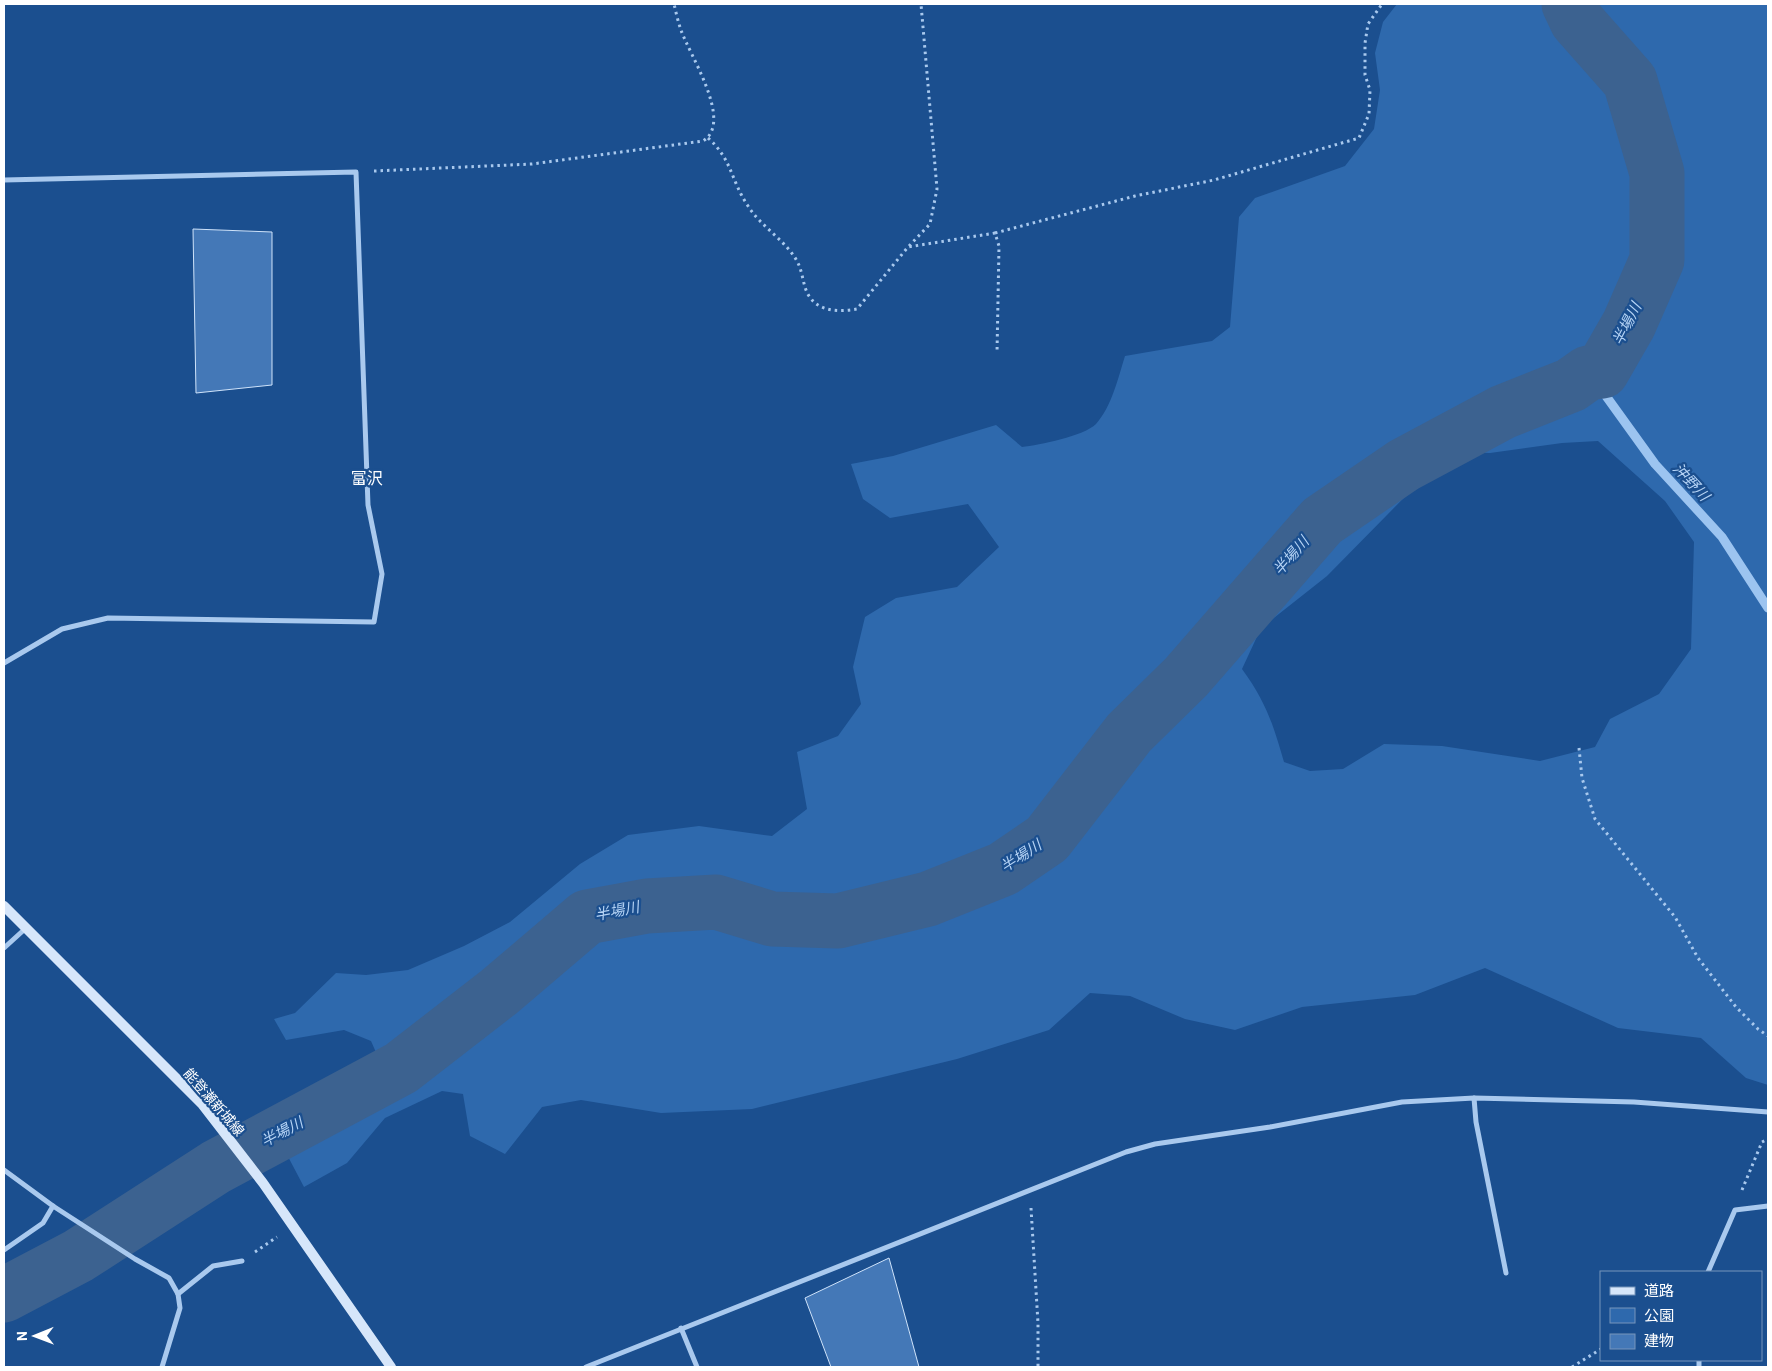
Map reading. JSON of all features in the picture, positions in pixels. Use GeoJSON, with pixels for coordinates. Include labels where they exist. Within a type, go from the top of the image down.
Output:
{"type":"FeatureCollection","features":[{"type":"Feature","properties":{"kind":"main road","name":"能登瀬新城線"},"geometry":{"type":"LineString","coordinates":[[4,906],[202,1104],[294,1226],[391,1367]]}},
{"type":"Feature","properties":{"kind":"street"},"geometry":{"type":"LineString","coordinates":[[4,180],[356,172],[368,505],[382,574],[374,622],[108,618],[62,628],[4,663]]}},
{"type":"Feature","properties":{"kind":"street"},"geometry":{"type":"LineString","coordinates":[[4,948],[27,928]]}},
{"type":"Feature","properties":{"kind":"street"},"geometry":{"type":"LineString","coordinates":[[1474,1098],[1476,1122],[1506,1273]]}},
{"type":"Feature","properties":{"kind":"street"},"geometry":{"type":"LineString","coordinates":[[586,1367],[1028,1190],[1126,1152],[1155,1144],[1270,1127],[1402,1102],[1474,1098],[1634,1102],[1768,1112]]}},
{"type":"Feature","properties":{"kind":"street"},"geometry":{"type":"LineString","coordinates":[[4,1170],[53,1206],[135,1259],[169,1278],[178,1294],[180,1308],[162,1367]]}},
{"type":"Feature","properties":{"kind":"street"},"geometry":{"type":"LineString","coordinates":[[4,1250],[43,1223],[53,1206]]}},
{"type":"Feature","properties":{"kind":"street"},"geometry":{"type":"LineString","coordinates":[[1708,1271],[1735,1210],[1768,1206]]}},
{"type":"Feature","properties":{"kind":"street"},"geometry":{"type":"LineString","coordinates":[[178,1294],[212,1266],[242,1261]]}},
{"type":"Feature","properties":{"kind":"street"},"geometry":{"type":"LineString","coordinates":[[681,1328],[697,1367]]}},
{"type":"Feature","properties":{"kind":"path"},"geometry":{"type":"LineString","coordinates":[[356,172],[532,164],[703,141],[708,138],[714,121],[710,94],[681,30],[674,4]]}},
{"type":"Feature","properties":{"kind":"path"},"geometry":{"type":"LineString","coordinates":[[708,138],[718,147],[728,161],[736,187],[748,208],[798,262],[808,296],[821,307],[841,312],[857,309],[908,247],[930,224],[938,190],[922,4]]}},
{"type":"Feature","properties":{"kind":"path"},"geometry":{"type":"LineString","coordinates":[[908,247],[995,233],[1135,196],[1214,180],[1359,138],[1369,114],[1370,90],[1365,75],[1365,43],[1368,24],[1382,4]]}},
{"type":"Feature","properties":{"kind":"path"},"geometry":{"type":"LineString","coordinates":[[995,233],[999,246],[997,353]]}},
{"type":"Feature","properties":{"kind":"path"},"geometry":{"type":"LineString","coordinates":[[1579,748],[1582,778],[1595,820],[1675,917],[1698,958],[1736,1007],[1758,1029],[1768,1036]]}},
{"type":"Feature","properties":{"kind":"path"},"geometry":{"type":"LineString","coordinates":[[1735,1210],[1755,1156],[1762,1142],[1768,1139]]}},
{"type":"Feature","properties":{"kind":"path"},"geometry":{"type":"LineString","coordinates":[[1028,1190],[1038,1323],[1038,1367]]}},
{"type":"Feature","properties":{"kind":"path"},"geometry":{"type":"LineString","coordinates":[[242,1261],[294,1226]]}},
{"type":"Feature","properties":{"kind":"path"},"geometry":{"type":"LineString","coordinates":[[1572,1367],[1600,1350]]}},
{"type":"Feature","properties":{"kind":"green space"},"geometry":{"type":"Polygon","coordinates":[[[1397,4],[1768,4],[1768,1085],[1746,1078],[1701,1038],[1618,1028],[1485,968],[1415,995],[1302,1007],[1235,1030],[1185,1019],[1130,996],[1090,993],[1049,1030],[957,1059],[752,1109],[661,1113],[581,1100],[542,1107],[505,1154],[470,1136],[463,1094],[442,1091],[385,1118],[347,1163],[304,1187],[284,1149],[339,1116],[378,1087],[382,1066],[371,1041],[344,1030],[286,1040],[274,1019],[295,1013],[336,973],[366,975],[408,970],[464,946],[510,922],[580,864],[628,835],[699,826],[772,836],[807,809],[797,752],[838,736],[861,704],[853,667],[865,617],[896,598],[957,587],[999,547],[968,504],[890,518],[863,499],[851,464],[893,456],[996,425],[1022,447],[1072,436],[1090,428],[1102,417],[1114,392],[1125,356],[1212,341],[1230,327],[1239,217],[1255,198],[1345,166],[1374,129],[1380,90],[1375,53],[1383,22],[1397,4]],[[1598,441],[1562,443],[1490,453],[1449,452],[1327,576],[1261,628],[1242,669],[1268,714],[1284,762],[1310,771],[1343,769],[1384,744],[1442,746],[1540,761],[1595,747],[1610,719],[1659,694],[1691,649],[1694,542],[1665,501],[1598,441]]]}},
{"type":"Feature","properties":{"kind":"building"},"geometry":{"type":"Polygon","coordinates":[[[193,229],[272,232],[272,385],[196,393],[193,229]]]}},
{"type":"Feature","properties":{"kind":"building"},"geometry":{"type":"Polygon","coordinates":[[[889,1258],[919,1367],[831,1367],[805,1298],[889,1258]]]}},
{"type":"Feature","properties":{"kind":"waterway","name":"半場川"},"geometry":{"type":"LineString","coordinates":[[4,1295],[78,1256],[216,1167],[401,1068],[499,992],[587,917],[647,906],[716,902],[772,919],[838,921],[928,899],[1003,869],[1047,839],[1129,733],[1186,677],[1322,521],[1404,465],[1503,412],[1571,385],[1588,373],[1602,371],[1629,324],[1657,260],[1657,173],[1630,81],[1577,21],[1569,4]]}},
{"type":"Feature","properties":{"kind":"waterway","name":"沖野川"},"geometry":{"type":"LineString","coordinates":[[1602,371],[1606,396],[1655,464],[1722,537],[1768,608]]}},
{"type":"Feature","properties":{"kind":"district","name":"富沢"},"geometry":{"type":"Point","coordinates":[367,478]}}]}
